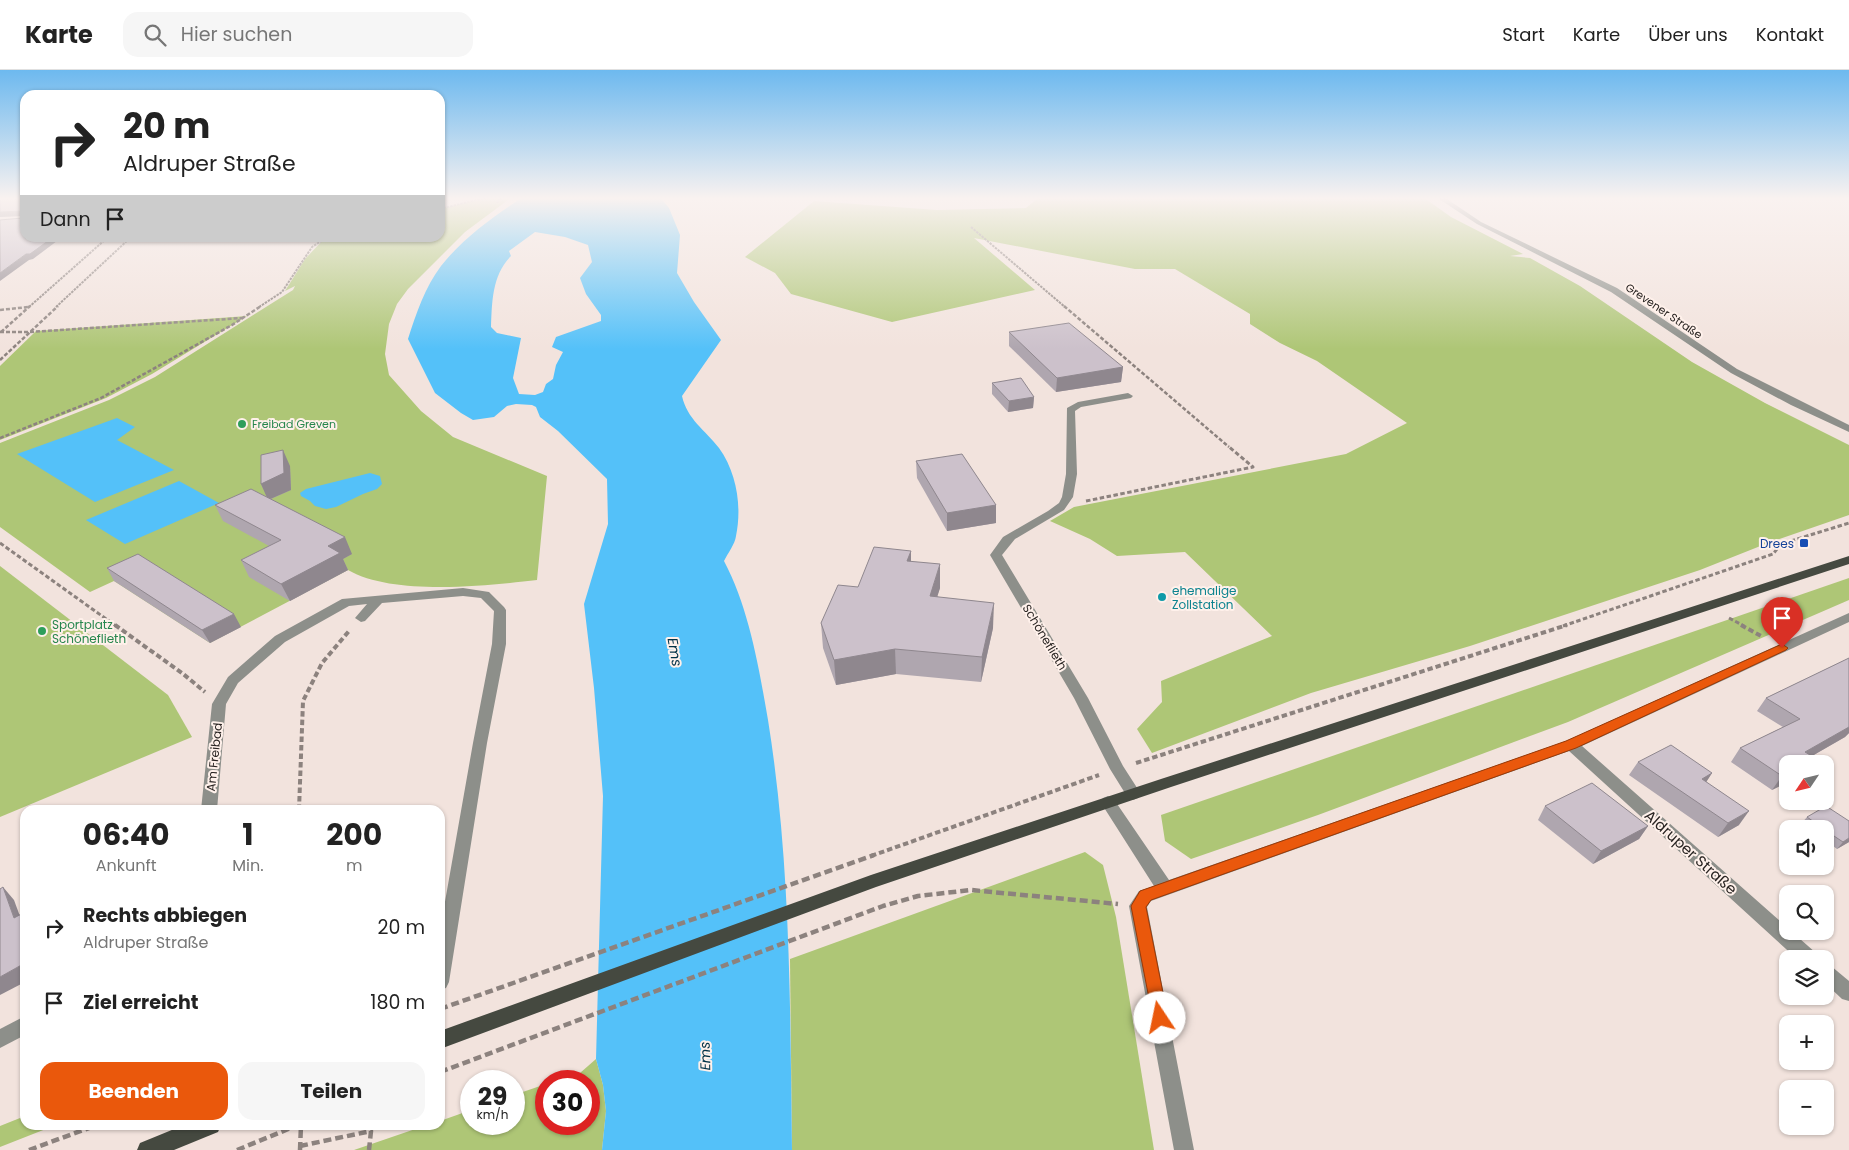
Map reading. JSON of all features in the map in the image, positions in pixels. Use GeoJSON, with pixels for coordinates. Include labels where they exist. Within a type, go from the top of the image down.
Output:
{"type":"FeatureCollection","features":[{"type":"Feature","properties":{"kind":"main road"},"geometry":{"type":"LineString","coordinates":[[445,1038],[872,882],[1108,802],[1706,605],[1849,560]]}},
{"type":"Feature","properties":{"kind":"main road"},"geometry":{"type":"LineString","coordinates":[[147,1150],[198,1130]]}},
{"type":"Feature","properties":{"kind":"street","name":"Grevener Straße"},"geometry":{"type":"LineString","coordinates":[[1528,247],[1614,290],[1645,309],[1734,371],[1794,403],[1849,429]]}},
{"type":"Feature","properties":{"kind":"street","name":"Schöneflieth"},"geometry":{"type":"LineString","coordinates":[[1128,396],[1078,405],[1070,410],[1072,466],[1069,492],[1063,505],[1031,526],[1004,540],[996,555],[1081,698],[1117,768],[1133,794]]}},
{"type":"Feature","properties":{"kind":"street"},"geometry":{"type":"LineString","coordinates":[[219,704],[233,680],[280,639],[346,602],[463,592],[484,595],[500,610],[499,644],[480,743],[445,952]]}},
{"type":"Feature","properties":{"kind":"street"},"geometry":{"type":"LineString","coordinates":[[361,618],[379,599]]}},
{"type":"Feature","properties":{"kind":"street"},"geometry":{"type":"LineString","coordinates":[[1184,1150],[1138,906],[1145,896],[1571,745],[1849,617]]}},
{"type":"Feature","properties":{"kind":"street","name":"Am Freibad"},"geometry":{"type":"LineString","coordinates":[[209,805],[219,704]]}},
{"type":"Feature","properties":{"kind":"street","name":"Aldruper Straße"},"geometry":{"type":"LineString","coordinates":[[1571,745],[1800,950]]}},
{"type":"Feature","properties":{"kind":"street"},"geometry":{"type":"LineString","coordinates":[[1108,802],[1165,888]]}},
{"type":"Feature","properties":{"kind":"street"},"geometry":{"type":"LineString","coordinates":[[1834,980],[1849,993]]}},
{"type":"Feature","properties":{"kind":"street"},"geometry":{"type":"LineString","coordinates":[[0,1039],[20,1029]]}},
{"type":"Feature","properties":{"kind":"path"},"geometry":{"type":"LineString","coordinates":[[0,333],[97,247]]}},
{"type":"Feature","properties":{"kind":"path"},"geometry":{"type":"LineString","coordinates":[[0,360],[120,247]]}},
{"type":"Feature","properties":{"kind":"path"},"geometry":{"type":"LineString","coordinates":[[0,438],[101,398],[243,318],[282,292],[312,247]]}},
{"type":"Feature","properties":{"kind":"path"},"geometry":{"type":"LineString","coordinates":[[0,310],[29,308]]}},
{"type":"Feature","properties":{"kind":"path"},"geometry":{"type":"LineString","coordinates":[[0,333],[243,318]]}},
{"type":"Feature","properties":{"kind":"path"},"geometry":{"type":"LineString","coordinates":[[445,1007],[1117,768],[1544,633],[1773,554],[1781,544],[1849,523]]}},
{"type":"Feature","properties":{"kind":"path"},"geometry":{"type":"LineString","coordinates":[[0,543],[182,673],[219,704]]}},
{"type":"Feature","properties":{"kind":"path"},"geometry":{"type":"LineString","coordinates":[[1706,605],[1782,648]]}},
{"type":"Feature","properties":{"kind":"path"},"geometry":{"type":"LineString","coordinates":[[299,805],[302,701],[322,663],[361,618]]}},
{"type":"Feature","properties":{"kind":"path"},"geometry":{"type":"LineString","coordinates":[[445,1070],[883,906],[918,896],[971,890],[1138,906]]}},
{"type":"Feature","properties":{"kind":"path"},"geometry":{"type":"LineString","coordinates":[[29,1150],[83,1130]]}},
{"type":"Feature","properties":{"kind":"path"},"geometry":{"type":"LineString","coordinates":[[237,1150],[285,1130]]}},
{"type":"Feature","properties":{"kind":"path"},"geometry":{"type":"LineString","coordinates":[[300,1130],[300,1148],[371,1131],[369,1150]]}},
{"type":"Feature","properties":{"kind":"green space","name":"Freibad Greven"},"geometry":{"type":"Polygon","coordinates":[[[316,247],[450,247],[408,289],[397,304],[389,324],[385,354],[389,375],[421,411],[453,437],[547,476],[537,580],[492,585],[414,586],[367,578],[348,570],[210,643],[114,581],[90,592],[0,527],[0,443],[109,400],[155,377],[293,290],[295,286],[285,291],[305,259],[316,247]]]}},
{"type":"Feature","properties":{"kind":"green space"},"geometry":{"type":"Polygon","coordinates":[[[757,247],[985,247],[1035,290],[892,322],[791,294],[775,273],[745,257],[757,247]]]}},
{"type":"Feature","properties":{"kind":"green space"},"geometry":{"type":"Polygon","coordinates":[[[1023,247],[1510,247],[1523,254],[1510,256],[1530,258],[1580,286],[1692,362],[1765,403],[1849,445],[1849,515],[1768,543],[1700,570],[1470,646],[1311,693],[1152,753],[1137,729],[1162,702],[1161,681],[1272,636],[1185,552],[1117,556],[1090,539],[1050,521],[1074,507],[1346,454],[1407,423],[1317,361],[1280,343],[1250,324],[1250,314],[1175,269],[1135,269],[1023,247]]]}},
{"type":"Feature","properties":{"kind":"green space"},"geometry":{"type":"Polygon","coordinates":[[[247,316],[152,374],[106,398],[0,440],[0,366],[36,331],[247,316]]]}},
{"type":"Feature","properties":{"kind":"green space","name":"Sportplatz Schöneflieth"},"geometry":{"type":"Polygon","coordinates":[[[0,566],[168,695],[192,737],[29,805],[20,805],[20,809],[0,817],[0,566]]]}},
{"type":"Feature","properties":{"kind":"green space"},"geometry":{"type":"Polygon","coordinates":[[[1849,578],[1849,600],[1568,722],[1318,815],[1191,859],[1165,841],[1161,815],[1849,578]]]}},
{"type":"Feature","properties":{"kind":"green space"},"geometry":{"type":"Polygon","coordinates":[[[1085,852],[1103,865],[1116,917],[1154,1150],[792,1150],[790,959],[1085,852]]]}},
{"type":"Feature","properties":{"kind":"green space"},"geometry":{"type":"Polygon","coordinates":[[[596,1059],[599,1070],[583,1070],[596,1059]]]}},
{"type":"Feature","properties":{"kind":"green space"},"geometry":{"type":"Polygon","coordinates":[[[600,1074],[606,1111],[602,1150],[354,1150],[412,1130],[445,1130],[445,1119],[460,1114],[460,1135],[525,1135],[525,1091],[535,1088],[535,1135],[600,1135],[600,1074]]]}},
{"type":"Feature","properties":{"kind":"green space"},"geometry":{"type":"Polygon","coordinates":[[[20,1118],[20,1130],[43,1130],[0,1147],[0,1126],[20,1118]]]}},
{"type":"Feature","properties":{"kind":"water","name":"Ems"},"geometry":{"type":"Polygon","coordinates":[[[458,247],[514,247],[509,251],[511,256],[500,272],[494,289],[491,327],[497,333],[521,338],[513,378],[519,394],[535,395],[543,392],[546,384],[553,379],[556,365],[563,352],[552,347],[556,337],[601,321],[601,315],[586,294],[580,278],[592,262],[589,247],[679,247],[677,273],[694,302],[721,340],[682,396],[692,418],[719,448],[725,458],[734,479],[738,502],[736,536],[724,561],[733,579],[747,618],[765,700],[776,774],[788,935],[792,1150],[602,1150],[606,1111],[603,1085],[596,1059],[603,796],[594,688],[584,604],[608,524],[607,479],[558,431],[540,417],[536,407],[532,405],[516,404],[507,406],[494,417],[473,420],[435,393],[408,339],[426,292],[441,266],[458,247]]]}},
{"type":"Feature","properties":{"kind":"water"},"geometry":{"type":"Polygon","coordinates":[[[117,418],[135,427],[117,440],[174,470],[95,502],[17,454],[117,418]]]}},
{"type":"Feature","properties":{"kind":"water"},"geometry":{"type":"Polygon","coordinates":[[[370,473],[380,476],[382,484],[377,489],[336,507],[326,509],[315,506],[301,496],[300,493],[306,489],[370,473]]]}},
{"type":"Feature","properties":{"kind":"water"},"geometry":{"type":"Polygon","coordinates":[[[179,481],[219,503],[125,544],[86,520],[179,481]]]}},
{"type":"Feature","properties":{"kind":"building"},"geometry":{"type":"Polygon","coordinates":[[[0,247],[39,247],[30,254],[26,254],[0,273],[0,247]]]}},
{"type":"Feature","properties":{"kind":"building"},"geometry":{"type":"Polygon","coordinates":[[[1069,323],[1123,367],[1057,378],[1009,332],[1069,323]]]}},
{"type":"Feature","properties":{"kind":"building"},"geometry":{"type":"Polygon","coordinates":[[[1021,378],[1034,397],[1009,401],[992,383],[1021,378]]]}},
{"type":"Feature","properties":{"kind":"building"},"geometry":{"type":"Polygon","coordinates":[[[283,450],[284,473],[261,484],[261,455],[283,450]]]}},
{"type":"Feature","properties":{"kind":"building"},"geometry":{"type":"Polygon","coordinates":[[[962,454],[996,505],[947,513],[916,461],[962,454]]]}},
{"type":"Feature","properties":{"kind":"building"},"geometry":{"type":"Polygon","coordinates":[[[251,489],[345,537],[328,546],[340,553],[281,584],[241,560],[281,540],[215,505],[251,489]]]}},
{"type":"Feature","properties":{"kind":"building"},"geometry":{"type":"Polygon","coordinates":[[[874,547],[911,551],[907,561],[940,564],[930,596],[994,603],[982,657],[895,649],[834,660],[821,623],[838,585],[858,587],[874,547]]]}},
{"type":"Feature","properties":{"kind":"building"},"geometry":{"type":"Polygon","coordinates":[[[138,554],[234,614],[202,630],[107,568],[138,554]]]}},
{"type":"Feature","properties":{"kind":"building"},"geometry":{"type":"Polygon","coordinates":[[[1849,658],[1849,727],[1805,752],[1810,755],[1779,755],[1779,774],[1740,748],[1800,719],[1766,698],[1849,658]]]}},
{"type":"Feature","properties":{"kind":"building"},"geometry":{"type":"Polygon","coordinates":[[[1671,745],[1712,773],[1702,779],[1749,811],[1728,823],[1638,762],[1671,745]]]}},
{"type":"Feature","properties":{"kind":"building"},"geometry":{"type":"Polygon","coordinates":[[[1592,783],[1648,826],[1601,851],[1545,806],[1592,783]]]}},
{"type":"Feature","properties":{"kind":"building"},"geometry":{"type":"Polygon","coordinates":[[[1819,810],[1832,810],[1849,821],[1849,838],[1843,842],[1834,836],[1834,820],[1811,820],[1807,817],[1819,810]]]}},
{"type":"Feature","properties":{"kind":"building"},"geometry":{"type":"Polygon","coordinates":[[[3,887],[14,918],[20,915],[20,966],[0,977],[0,889],[3,887]]]}},
{"type":"Feature","properties":{"kind":"place","name":"Freibad Greven"},"geometry":{"type":"Point","coordinates":[242,424]}},
{"type":"Feature","properties":{"kind":"place","name":"Drees"},"geometry":{"type":"Point","coordinates":[1804,543]}},
{"type":"Feature","properties":{"kind":"place","name":"ehemalige Zollstation"},"geometry":{"type":"Point","coordinates":[1162,597]}},
{"type":"Feature","properties":{"kind":"place","name":"Sportplatz Schöneflieth"},"geometry":{"type":"Point","coordinates":[42,631]}},
{"type":"Feature","properties":{"kind":"route"},"geometry":{"type":"LineString","coordinates":[[1160,1018],[1138,906],[1145,896],[1571,745],[1782,648]]}}]}
